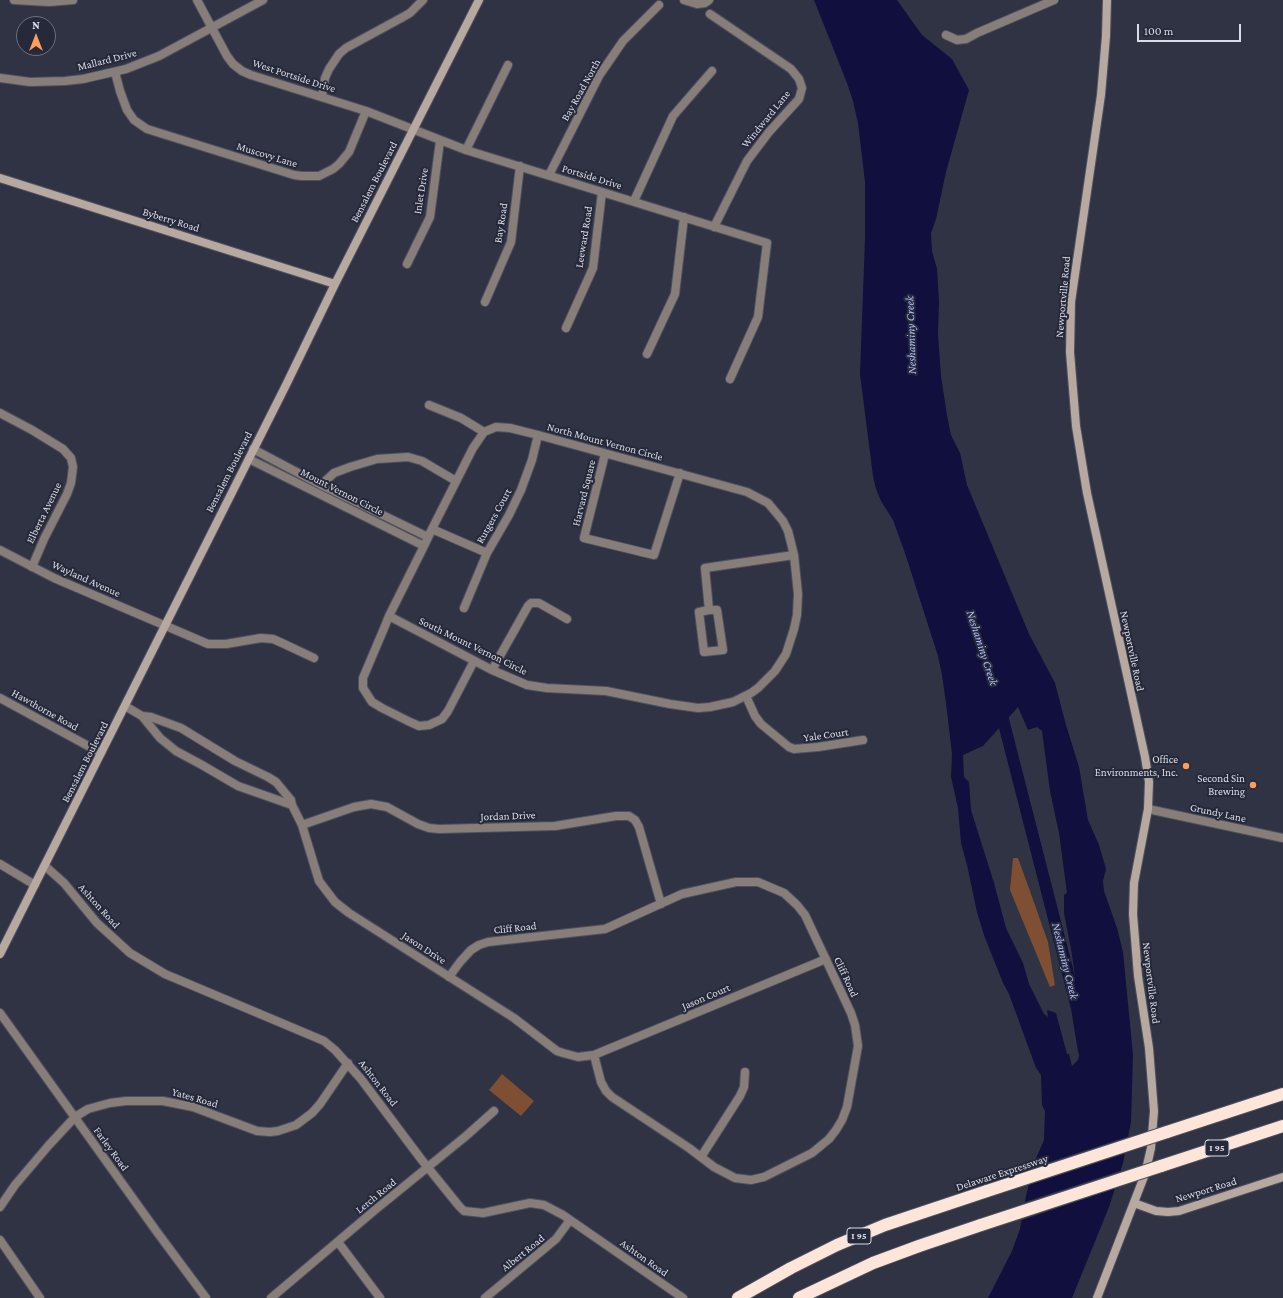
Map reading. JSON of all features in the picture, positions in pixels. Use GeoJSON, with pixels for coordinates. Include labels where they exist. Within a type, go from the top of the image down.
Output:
{"type":"FeatureCollection","features":[{"type":"Feature","properties":{"kind":"highway","name":"Delaware Expressway"},"geometry":{"type":"LineString","coordinates":[[738,1298],[791,1268],[837,1245],[897,1221],[1283,1094]]}},
{"type":"Feature","properties":{"kind":"highway","name":"I 95"},"geometry":{"type":"LineString","coordinates":[[799,1298],[873,1263],[919,1246],[1283,1126]]}},
{"type":"Feature","properties":{"kind":"main road","name":"Bensalem Boulevard"},"geometry":{"type":"LineString","coordinates":[[0,954],[249,459],[335,284],[479,0]]}},
{"type":"Feature","properties":{"kind":"main road","name":"Newportville Road"},"geometry":{"type":"LineString","coordinates":[[1097,1298],[1145,1174],[1149,1156],[1154,1111],[1149,1048],[1138,976],[1133,914],[1134,883],[1148,809],[1148,773],[1087,493],[1076,426],[1071,377],[1071,302],[1101,95],[1106,36],[1107,0]]}},
{"type":"Feature","properties":{"kind":"main road","name":"Byberry Road"},"geometry":{"type":"LineString","coordinates":[[0,178],[335,284]]}},
{"type":"Feature","properties":{"kind":"main road","name":"Newport Road"},"geometry":{"type":"LineString","coordinates":[[1134,1203],[1156,1210],[1168,1212],[1179,1211],[1283,1177]]}},
{"type":"Feature","properties":{"kind":"street"},"geometry":{"type":"LineString","coordinates":[[14,0],[49,2],[73,0]]}},
{"type":"Feature","properties":{"kind":"street"},"geometry":{"type":"LineString","coordinates":[[197,0],[212,28]]}},
{"type":"Feature","properties":{"kind":"street","name":"Mallard Drive"},"geometry":{"type":"LineString","coordinates":[[0,78],[30,82],[47,82],[83,79],[115,72],[154,58],[263,0]]}},
{"type":"Feature","properties":{"kind":"street"},"geometry":{"type":"LineString","coordinates":[[322,96],[325,78],[329,69],[336,58],[346,48],[410,13],[423,0]]}},
{"type":"Feature","properties":{"kind":"street"},"geometry":{"type":"LineString","coordinates":[[684,0],[697,4],[705,3],[709,0]]}},
{"type":"Feature","properties":{"kind":"street"},"geometry":{"type":"LineString","coordinates":[[946,35],[957,40],[966,39],[1045,2],[1054,0]]}},
{"type":"Feature","properties":{"kind":"street","name":"Bay Road North"},"geometry":{"type":"LineString","coordinates":[[549,175],[599,76],[623,41],[659,5]]}},
{"type":"Feature","properties":{"kind":"street","name":"Windward Lane"},"geometry":{"type":"LineString","coordinates":[[710,14],[791,69],[799,79],[802,88],[799,99],[769,132],[746,161],[714,227]]}},
{"type":"Feature","properties":{"kind":"street","name":"West Portside Drive"},"geometry":{"type":"LineString","coordinates":[[212,28],[227,56],[233,64],[242,71],[366,111]]}},
{"type":"Feature","properties":{"kind":"street"},"geometry":{"type":"LineString","coordinates":[[466,150],[508,65]]}},
{"type":"Feature","properties":{"kind":"street"},"geometry":{"type":"LineString","coordinates":[[634,202],[673,116],[712,71]]}},
{"type":"Feature","properties":{"kind":"street","name":"Muscovy Lane"},"geometry":{"type":"LineString","coordinates":[[115,72],[127,110],[134,120],[147,129],[298,176],[319,176],[333,169],[339,164],[349,152],[366,111]]}},
{"type":"Feature","properties":{"kind":"street"},"geometry":{"type":"LineString","coordinates":[[366,111],[413,130]]}},
{"type":"Feature","properties":{"kind":"street","name":"Portside Drive"},"geometry":{"type":"LineString","coordinates":[[413,130],[466,150],[767,243],[758,317],[730,379]]}},
{"type":"Feature","properties":{"kind":"street","name":"Inlet Drive"},"geometry":{"type":"LineString","coordinates":[[406,264],[430,217],[440,141]]}},
{"type":"Feature","properties":{"kind":"street","name":"Bay Road"},"geometry":{"type":"LineString","coordinates":[[485,302],[511,242],[520,166]]}},
{"type":"Feature","properties":{"kind":"street","name":"Leeward Road"},"geometry":{"type":"LineString","coordinates":[[566,328],[593,268],[602,192]]}},
{"type":"Feature","properties":{"kind":"street"},"geometry":{"type":"LineString","coordinates":[[647,354],[674,294],[684,217]]}},
{"type":"Feature","properties":{"kind":"street"},"geometry":{"type":"LineString","coordinates":[[429,405],[461,418],[484,432],[473,448],[456,481],[390,616],[363,678],[363,688],[368,698],[382,708],[420,726],[429,726],[442,719],[448,711],[474,660]]}},
{"type":"Feature","properties":{"kind":"street","name":"Elberta Avenue"},"geometry":{"type":"LineString","coordinates":[[0,413],[43,436],[63,449],[71,458],[73,467],[71,483],[67,494],[44,539],[32,567]]}},
{"type":"Feature","properties":{"kind":"street","name":"North Mount Vernon Circle"},"geometry":{"type":"LineString","coordinates":[[484,432],[502,426],[747,492],[768,503],[783,521],[788,531],[794,555]]}},
{"type":"Feature","properties":{"kind":"street","name":"Rutgers Court"},"geometry":{"type":"LineString","coordinates":[[432,529],[487,553],[509,516],[521,490],[532,460],[538,435]]}},
{"type":"Feature","properties":{"kind":"street","name":"Mount Vernon Circle"},"geometry":{"type":"LineString","coordinates":[[253,449],[321,485],[428,537]]}},
{"type":"Feature","properties":{"kind":"street","name":"Harvard Square"},"geometry":{"type":"LineString","coordinates":[[605,454],[584,538],[654,555],[680,473]]}},
{"type":"Feature","properties":{"kind":"street"},"geometry":{"type":"LineString","coordinates":[[321,485],[334,473],[350,467],[377,459],[408,458],[422,461],[456,481]]}},
{"type":"Feature","properties":{"kind":"street","name":"Mount Vernon Circle"},"geometry":{"type":"LineString","coordinates":[[249,459],[424,546]]}},
{"type":"Feature","properties":{"kind":"street","name":"Wayland Avenue"},"geometry":{"type":"LineString","coordinates":[[0,550],[54,578],[194,639],[214,645],[255,638],[273,639],[314,658]]}},
{"type":"Feature","properties":{"kind":"street"},"geometry":{"type":"LineString","coordinates":[[464,608],[487,553]]}},
{"type":"Feature","properties":{"kind":"street"},"geometry":{"type":"LineString","coordinates":[[710,610],[705,568],[794,555]]}},
{"type":"Feature","properties":{"kind":"street","name":"South Mount Vernon Circle"},"geometry":{"type":"LineString","coordinates":[[390,616],[492,670],[527,685],[547,688],[606,691],[670,704],[698,708],[710,707],[726,704],[746,696],[758,688],[775,671],[786,654],[797,616],[798,594],[794,555]]}},
{"type":"Feature","properties":{"kind":"street"},"geometry":{"type":"LineString","coordinates":[[492,670],[531,603],[539,603],[567,619]]}},
{"type":"Feature","properties":{"kind":"street"},"geometry":{"type":"LineString","coordinates":[[710,610],[717,610],[722,650],[704,652],[700,612],[710,610]]}},
{"type":"Feature","properties":{"kind":"street","name":"Yale Court"},"geometry":{"type":"LineString","coordinates":[[746,696],[760,724],[789,747],[794,749],[863,740]]}},
{"type":"Feature","properties":{"kind":"street","name":"Hawthorne Road"},"geometry":{"type":"LineString","coordinates":[[0,698],[101,753]]}},
{"type":"Feature","properties":{"kind":"street","name":"Jason Drive"},"geometry":{"type":"LineString","coordinates":[[125,706],[142,716],[160,738],[176,752],[202,764],[238,786],[292,806]]}},
{"type":"Feature","properties":{"kind":"street","name":"Jason Drive"},"geometry":{"type":"LineString","coordinates":[[142,716],[151,717],[181,728],[235,761],[276,782],[291,800],[292,806],[302,825],[319,881],[335,902],[349,913],[514,1018],[563,1054],[578,1057],[594,1055]]}},
{"type":"Feature","properties":{"kind":"street","name":"Jordan Drive"},"geometry":{"type":"LineString","coordinates":[[302,825],[354,807],[371,804],[387,807],[418,824],[429,828],[439,829],[555,826],[616,816],[629,816],[635,820],[638,827],[661,904]]}},
{"type":"Feature","properties":{"kind":"street","name":"Grundy Lane"},"geometry":{"type":"LineString","coordinates":[[1148,809],[1283,838]]}},
{"type":"Feature","properties":{"kind":"street"},"geometry":{"type":"LineString","coordinates":[[0,864],[35,885]]}},
{"type":"Feature","properties":{"kind":"street","name":"Ashton Road"},"geometry":{"type":"LineString","coordinates":[[45,866],[64,883],[97,922],[130,953],[158,970],[188,984],[324,1041],[348,1063],[458,1206],[468,1212],[483,1213],[524,1204],[544,1204],[570,1220],[683,1298]]}},
{"type":"Feature","properties":{"kind":"street","name":"Cliff Road"},"geometry":{"type":"LineString","coordinates":[[449,977],[465,955],[479,945],[499,940],[605,930],[682,894],[722,884],[736,882],[758,882],[784,893],[797,904],[805,915],[851,1014],[855,1025],[858,1046],[847,1106],[839,1125],[829,1139],[812,1153],[764,1177],[751,1180],[735,1178],[714,1166],[608,1094],[601,1082],[594,1055]]}},
{"type":"Feature","properties":{"kind":"street","name":"Jason Court"},"geometry":{"type":"LineString","coordinates":[[594,1055],[826,959]]}},
{"type":"Feature","properties":{"kind":"street","name":"Farley Road"},"geometry":{"type":"LineString","coordinates":[[0,1013],[206,1298]]}},
{"type":"Feature","properties":{"kind":"street","name":"Yates Road"},"geometry":{"type":"LineString","coordinates":[[0,1207],[15,1184],[49,1145],[75,1117],[88,1109],[110,1103],[126,1101],[163,1101],[193,1107],[257,1131],[278,1131],[296,1125],[312,1113],[320,1104],[348,1063]]}},
{"type":"Feature","properties":{"kind":"street"},"geometry":{"type":"LineString","coordinates":[[701,1157],[740,1096],[744,1087],[745,1072]]}},
{"type":"Feature","properties":{"kind":"street","name":"Lerch Road"},"geometry":{"type":"LineString","coordinates":[[271,1298],[494,1111]]}},
{"type":"Feature","properties":{"kind":"street","name":"Albert Road"},"geometry":{"type":"LineString","coordinates":[[485,1298],[556,1239],[570,1220]]}},
{"type":"Feature","properties":{"kind":"street"},"geometry":{"type":"LineString","coordinates":[[0,1240],[40,1298]]}},
{"type":"Feature","properties":{"kind":"street"},"geometry":{"type":"LineString","coordinates":[[338,1242],[380,1298]]}},
{"type":"Feature","properties":{"kind":"shaded area"},"geometry":{"type":"Polygon","coordinates":[[[1013,858],[1018,858],[1048,942],[1055,985],[1050,987],[1010,890],[1013,858]]]}},
{"type":"Feature","properties":{"kind":"shaded area"},"geometry":{"type":"Polygon","coordinates":[[[502,1074],[534,1101],[521,1116],[489,1090],[502,1074]]]}},
{"type":"Feature","properties":{"kind":"water"},"geometry":{"type":"Polygon","coordinates":[[[814,0],[897,0],[922,35],[952,59],[969,90],[946,172],[936,219],[931,233],[932,251],[937,269],[939,302],[938,334],[941,376],[947,415],[951,435],[960,453],[967,485],[1029,634],[1055,683],[1079,767],[1088,820],[1099,845],[1106,869],[1103,881],[1104,891],[1117,928],[1123,952],[1133,1055],[1131,1122],[1123,1163],[1109,1207],[1072,1298],[988,1298],[1012,1251],[1020,1229],[1034,1163],[1044,1140],[1045,1111],[1042,1105],[1041,1075],[1036,1068],[1009,994],[1003,983],[984,935],[977,912],[961,843],[958,808],[951,777],[952,754],[946,703],[938,656],[905,553],[893,520],[881,501],[876,489],[873,476],[860,374],[865,239],[865,182],[858,123],[847,83],[814,0]],[[1018,707],[983,746],[963,755],[964,777],[969,782],[971,810],[994,883],[1006,928],[1023,963],[1029,984],[1044,1014],[1048,1017],[1047,1010],[1056,1013],[1067,1054],[1069,1054],[1072,1066],[1078,1060],[1081,1047],[1082,1022],[1064,913],[1064,895],[1067,893],[1059,833],[1050,791],[1042,731],[1037,727],[1028,730],[1018,707]]]}},
{"type":"Feature","properties":{"kind":"pier"},"geometry":{"type":"Polygon","coordinates":[[[1130,1136],[1127,1153],[1026,1186],[1031,1168],[1130,1136]]]}},
{"type":"Feature","properties":{"kind":"pier"},"geometry":{"type":"Polygon","coordinates":[[[1123,1170],[1117,1188],[1019,1221],[1022,1203],[1123,1170]]]}},
{"type":"Feature","properties":{"kind":"waterway","name":"Neshaminy Creek"},"geometry":{"type":"LineString","coordinates":[[1000,708],[1077,1008],[1084,1051]]}},
{"type":"Feature","properties":{"kind":"place","name":"Office Environments, Inc."},"geometry":{"type":"Point","coordinates":[1186,766]}},
{"type":"Feature","properties":{"kind":"place","name":"Second Sin Brewing"},"geometry":{"type":"Point","coordinates":[1253,785]}}]}
